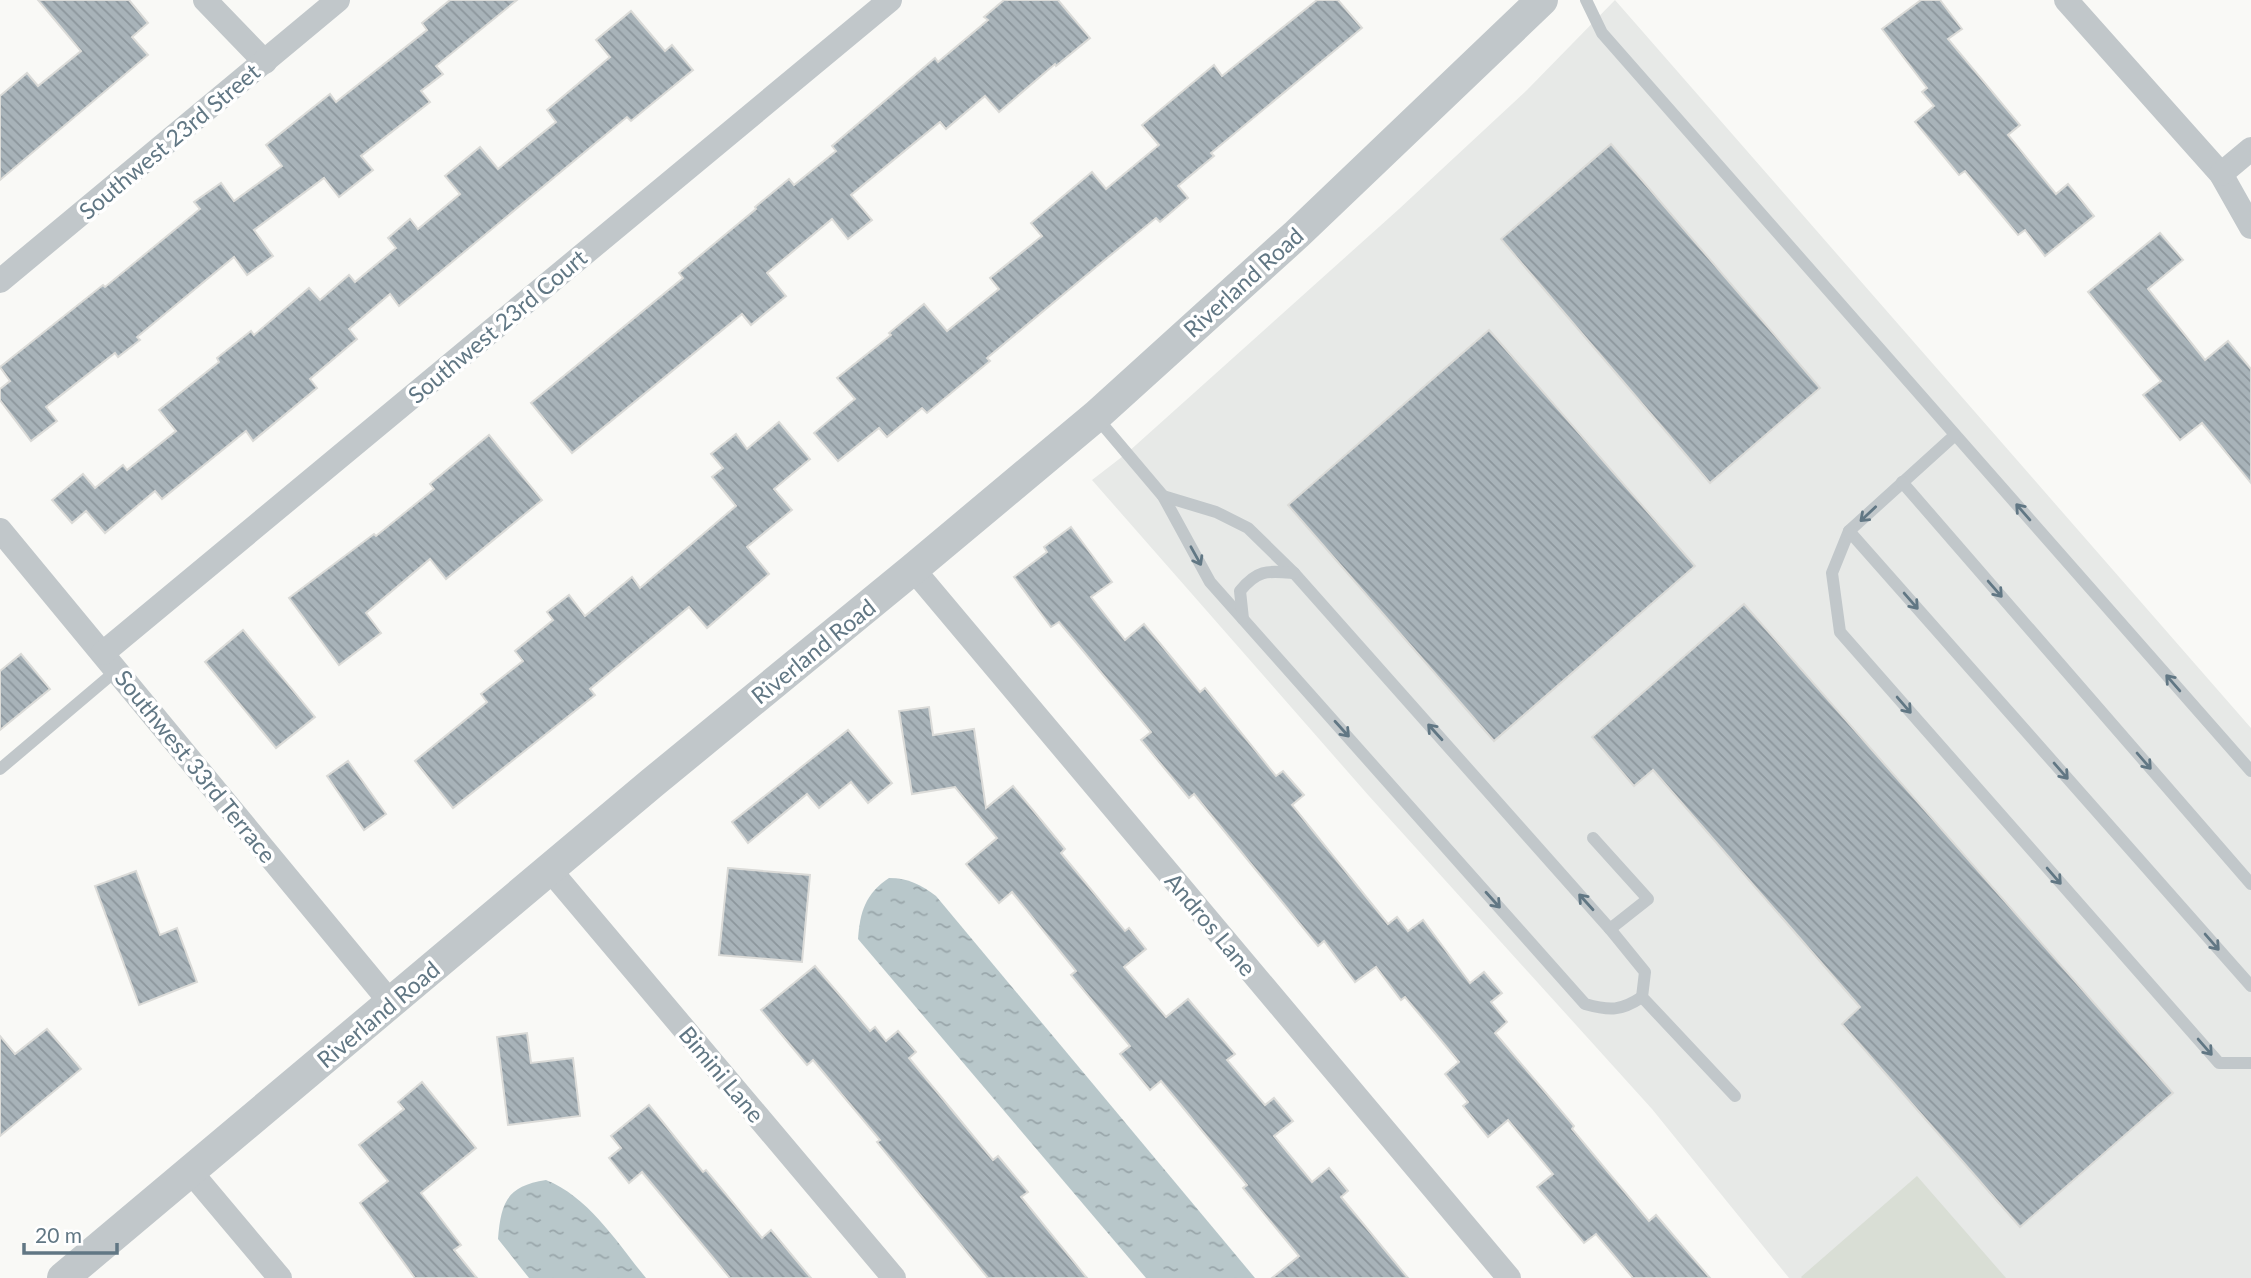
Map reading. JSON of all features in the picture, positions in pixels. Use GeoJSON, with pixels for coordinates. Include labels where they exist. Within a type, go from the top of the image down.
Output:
{"type":"FeatureCollection","features":[{"type":"Feature","properties":{"kind":"street"},"geometry":{"type":"LineString","coordinates":[[205,0],[265,61]]}},
{"type":"Feature","properties":{"kind":"street","name":"Southwest 23rd Street"},"geometry":{"type":"LineString","coordinates":[[0,281],[338,0]]}},
{"type":"Feature","properties":{"kind":"street","name":"Southwest 23rd Court"},"geometry":{"type":"LineString","coordinates":[[110,661],[890,0]]}},
{"type":"Feature","properties":{"kind":"street","name":"Riverland Road"},"geometry":{"type":"LineString","coordinates":[[63,1278],[652,783],[1096,416],[1297,234],[1542,0]]}},
{"type":"Feature","properties":{"kind":"street"},"geometry":{"type":"LineString","coordinates":[[2066,0],[2221,174],[2251,228]]}},
{"type":"Feature","properties":{"kind":"street"},"geometry":{"type":"LineString","coordinates":[[2221,174],[2251,149]]}},
{"type":"Feature","properties":{"kind":"street","name":"Southwest 33rd Terrace"},"geometry":{"type":"LineString","coordinates":[[0,530],[391,1003]]}},
{"type":"Feature","properties":{"kind":"street","name":"Andros Lane"},"geometry":{"type":"LineString","coordinates":[[913,569],[1509,1278]]}},
{"type":"Feature","properties":{"kind":"street","name":"Bimini Lane"},"geometry":{"type":"LineString","coordinates":[[550,870],[894,1278]]}},
{"type":"Feature","properties":{"kind":"street"},"geometry":{"type":"LineString","coordinates":[[190,1171],[280,1278]]}},
{"type":"Feature","properties":{"kind":"lane"},"geometry":{"type":"LineString","coordinates":[[1586,0],[1602,33],[2251,771]]}},
{"type":"Feature","properties":{"kind":"lane"},"geometry":{"type":"LineString","coordinates":[[1096,416],[1163,496],[1210,582],[1585,1004],[1603,1009],[1626,1008],[1642,997],[1645,972],[1610,929],[1294,573],[1248,528],[1216,512],[1163,496]]}},
{"type":"Feature","properties":{"kind":"lane"},"geometry":{"type":"LineString","coordinates":[[1955,435],[1849,531],[1832,573],[1840,632],[2219,1063],[2251,1063]]}},
{"type":"Feature","properties":{"kind":"lane"},"geometry":{"type":"LineString","coordinates":[[1902,482],[2251,884]]}},
{"type":"Feature","properties":{"kind":"lane"},"geometry":{"type":"LineString","coordinates":[[1849,531],[2251,986]]}},
{"type":"Feature","properties":{"kind":"lane"},"geometry":{"type":"LineString","coordinates":[[1243,619],[1240,590],[1251,578],[1268,571],[1294,573]]}},
{"type":"Feature","properties":{"kind":"lane"},"geometry":{"type":"LineString","coordinates":[[0,769],[110,661]]}},
{"type":"Feature","properties":{"kind":"lane"},"geometry":{"type":"LineString","coordinates":[[1593,838],[1648,899],[1610,929]]}},
{"type":"Feature","properties":{"kind":"lane"},"geometry":{"type":"LineString","coordinates":[[1642,997],[1735,1096]]}},
{"type":"Feature","properties":{"kind":"shaded area"},"geometry":{"type":"Polygon","coordinates":[[[1615,0],[2251,728],[2251,1278],[1789,1278],[1652,1109],[1369,796],[1092,480],[1127,453],[1399,209],[1527,90],[1615,0]]]}},
{"type":"Feature","properties":{"kind":"shaded area"},"geometry":{"type":"Polygon","coordinates":[[[1917,1176],[2006,1278],[1801,1277],[1917,1176]]]}},
{"type":"Feature","properties":{"kind":"water"},"geometry":{"type":"Polygon","coordinates":[[[889,878],[914,883],[936,896],[1255,1278],[1146,1278],[858,939],[865,904],[874,890],[889,878]]]}},
{"type":"Feature","properties":{"kind":"water"},"geometry":{"type":"Polygon","coordinates":[[[546,1180],[576,1198],[589,1210],[646,1278],[529,1278],[498,1239],[499,1226],[504,1206],[514,1192],[546,1180]]]}},
{"type":"Feature","properties":{"kind":"building"},"geometry":{"type":"Polygon","coordinates":[[[38,0],[129,0],[148,23],[132,37],[148,55],[0,180],[0,96],[27,73],[38,86],[81,51],[38,0]]]}},
{"type":"Feature","properties":{"kind":"building"},"geometry":{"type":"Polygon","coordinates":[[[450,0],[517,0],[436,66],[443,74],[421,91],[430,102],[361,156],[373,170],[339,197],[324,178],[254,230],[273,256],[247,275],[234,257],[137,337],[140,340],[118,357],[115,353],[46,407],[57,421],[31,441],[0,400],[0,389],[10,381],[0,367],[103,285],[105,287],[200,209],[194,202],[221,183],[234,201],[282,166],[266,145],[330,94],[336,102],[427,30],[422,23],[450,0]]]}},
{"type":"Feature","properties":{"kind":"building"},"geometry":{"type":"Polygon","coordinates":[[[1004,0],[1058,0],[1090,38],[999,112],[985,96],[946,129],[940,122],[851,195],[872,220],[848,239],[832,219],[767,273],[786,296],[751,325],[742,314],[572,453],[531,403],[683,278],[679,273],[756,209],[755,207],[789,179],[794,185],[836,151],[832,146],[935,58],[938,62],[988,20],[984,17],[1004,0]]]}},
{"type":"Feature","properties":{"kind":"building"},"geometry":{"type":"Polygon","coordinates":[[[1317,0],[1338,0],[1362,28],[1211,153],[1214,156],[1178,186],[1188,198],[1160,222],[1156,218],[1101,263],[987,358],[990,361],[927,413],[922,408],[887,437],[879,428],[838,461],[814,433],[855,399],[837,378],[891,335],[889,333],[924,304],[947,331],[999,289],[990,278],[1042,236],[1031,223],[1092,172],[1106,189],[1159,145],[1142,125],[1214,65],[1222,76],[1317,0]]]}},
{"type":"Feature","properties":{"kind":"building"},"geometry":{"type":"Polygon","coordinates":[[[1921,0],[1940,0],[1962,29],[1948,39],[2020,125],[2008,135],[2056,194],[2068,184],[2094,216],[2045,256],[2025,230],[2018,235],[1965,171],[1959,175],[1915,122],[1934,106],[1922,92],[1927,88],[1882,29],[1921,0]]]}},
{"type":"Feature","properties":{"kind":"building"},"geometry":{"type":"Polygon","coordinates":[[[631,11],[665,51],[672,45],[693,70],[631,121],[627,117],[399,306],[390,294],[349,329],[357,339],[310,379],[317,388],[253,441],[246,431],[162,499],[155,491],[105,533],[86,511],[72,523],[52,500],[83,474],[95,488],[123,465],[127,470],[176,431],[159,410],[219,362],[217,358],[251,331],[254,335],[309,288],[320,300],[349,275],[355,282],[396,248],[388,238],[410,219],[418,229],[460,194],[445,176],[480,147],[498,169],[556,122],[547,110],[610,57],[596,40],[631,11]]]}},
{"type":"Feature","properties":{"kind":"building"},"geometry":{"type":"Polygon","coordinates":[[[1611,144],[1820,388],[1710,483],[1501,239],[1611,144]]]}},
{"type":"Feature","properties":{"kind":"building"},"geometry":{"type":"Polygon","coordinates":[[[2160,233],[2183,260],[2148,289],[2205,360],[2228,341],[2251,369],[2251,483],[2202,423],[2180,440],[2143,395],[2161,381],[2088,292],[2160,233]]]}},
{"type":"Feature","properties":{"kind":"building"},"geometry":{"type":"Polygon","coordinates":[[[1489,330],[1695,566],[1494,741],[1288,505],[1489,330]]]}},
{"type":"Feature","properties":{"kind":"building"},"geometry":{"type":"Polygon","coordinates":[[[779,422],[810,459],[774,489],[792,510],[747,547],[769,574],[707,628],[689,607],[590,689],[595,695],[453,808],[415,761],[487,702],[481,694],[523,661],[515,651],[553,620],[547,612],[569,595],[585,616],[632,577],[640,588],[736,506],[712,477],[723,468],[711,454],[736,434],[747,449],[779,422]]]}},
{"type":"Feature","properties":{"kind":"building"},"geometry":{"type":"Polygon","coordinates":[[[489,435],[542,500],[446,579],[430,559],[366,613],[381,633],[339,665],[289,598],[374,534],[376,536],[434,489],[430,484],[489,435]]]}},
{"type":"Feature","properties":{"kind":"building"},"geometry":{"type":"Polygon","coordinates":[[[1071,527],[1112,582],[1091,597],[1125,640],[1144,624],[1200,692],[1205,688],[1276,776],[1283,771],[1304,795],[1292,805],[1388,924],[1397,917],[1408,931],[1423,920],[1470,983],[1484,972],[1502,993],[1491,1002],[1507,1022],[1495,1033],[1574,1126],[1572,1129],[1649,1221],[1656,1215],[1710,1278],[1633,1278],[1596,1234],[1584,1243],[1537,1187],[1553,1174],[1508,1120],[1488,1137],[1463,1106],[1468,1102],[1445,1074],[1459,1062],[1405,997],[1401,1000],[1376,967],[1355,982],[1324,941],[1318,946],[1194,794],[1189,798],[1141,740],[1151,732],[1059,622],[1051,627],[1014,577],[1047,552],[1044,547],[1071,527]]]}},
{"type":"Feature","properties":{"kind":"building"},"geometry":{"type":"Polygon","coordinates":[[[1744,604],[2173,1093],[2020,1227],[1842,1024],[1860,1007],[1653,770],[1634,786],[1592,737],[1744,604]]]}},
{"type":"Feature","properties":{"kind":"building"},"geometry":{"type":"Polygon","coordinates":[[[243,630],[315,717],[276,748],[205,662],[243,630]]]}},
{"type":"Feature","properties":{"kind":"building"},"geometry":{"type":"Polygon","coordinates":[[[21,654],[50,689],[0,730],[0,671],[21,654]]]}},
{"type":"Feature","properties":{"kind":"building"},"geometry":{"type":"Polygon","coordinates":[[[929,707],[933,735],[974,729],[986,808],[1013,786],[1065,849],[1061,853],[1125,931],[1129,928],[1146,949],[1124,967],[1166,1017],[1188,999],[1235,1054],[1227,1060],[1265,1105],[1274,1098],[1293,1121],[1274,1136],[1312,1182],[1329,1168],[1348,1191],[1341,1197],[1408,1278],[1272,1278],[1299,1256],[1243,1188],[1247,1185],[1161,1081],[1150,1090],[1120,1054],[1130,1046],[1071,975],[1076,971],[1012,892],[999,903],[966,864],[997,838],[955,787],[912,794],[899,711],[929,707]]]}},
{"type":"Feature","properties":{"kind":"building"},"geometry":{"type":"Polygon","coordinates":[[[848,730],[892,783],[868,803],[851,782],[819,808],[807,794],[748,843],[732,822],[848,730]]]}},
{"type":"Feature","properties":{"kind":"building"},"geometry":{"type":"Polygon","coordinates":[[[348,761],[386,814],[364,830],[327,776],[348,761]]]}},
{"type":"Feature","properties":{"kind":"building"},"geometry":{"type":"Polygon","coordinates":[[[728,868],[810,875],[802,962],[719,955],[728,868]]]}},
{"type":"Feature","properties":{"kind":"building"},"geometry":{"type":"Polygon","coordinates":[[[136,871],[160,935],[177,928],[197,982],[139,1005],[95,886],[136,871]]]}},
{"type":"Feature","properties":{"kind":"building"},"geometry":{"type":"Polygon","coordinates":[[[815,966],[870,1031],[875,1027],[886,1041],[898,1031],[916,1052],[909,1058],[993,1160],[998,1156],[1028,1192],[1021,1197],[1087,1278],[988,1278],[877,1142],[880,1140],[813,1060],[807,1065],[761,1010],[815,966]]]}},
{"type":"Feature","properties":{"kind":"building"},"geometry":{"type":"Polygon","coordinates":[[[47,1029],[81,1069],[0,1136],[0,1036],[15,1054],[47,1029]]]}},
{"type":"Feature","properties":{"kind":"building"},"geometry":{"type":"Polygon","coordinates":[[[527,1033],[531,1063],[573,1058],[580,1116],[508,1125],[497,1037],[527,1033]]]}},
{"type":"Feature","properties":{"kind":"building"},"geometry":{"type":"Polygon","coordinates":[[[422,1082],[476,1148],[421,1193],[461,1245],[454,1250],[477,1278],[415,1278],[360,1203],[388,1181],[359,1145],[404,1109],[398,1102],[422,1082]]]}},
{"type":"Feature","properties":{"kind":"building"},"geometry":{"type":"Polygon","coordinates":[[[649,1105],[703,1172],[706,1170],[762,1238],[771,1230],[811,1278],[730,1278],[642,1172],[629,1183],[609,1158],[621,1148],[611,1136],[649,1105]]]}}]}
